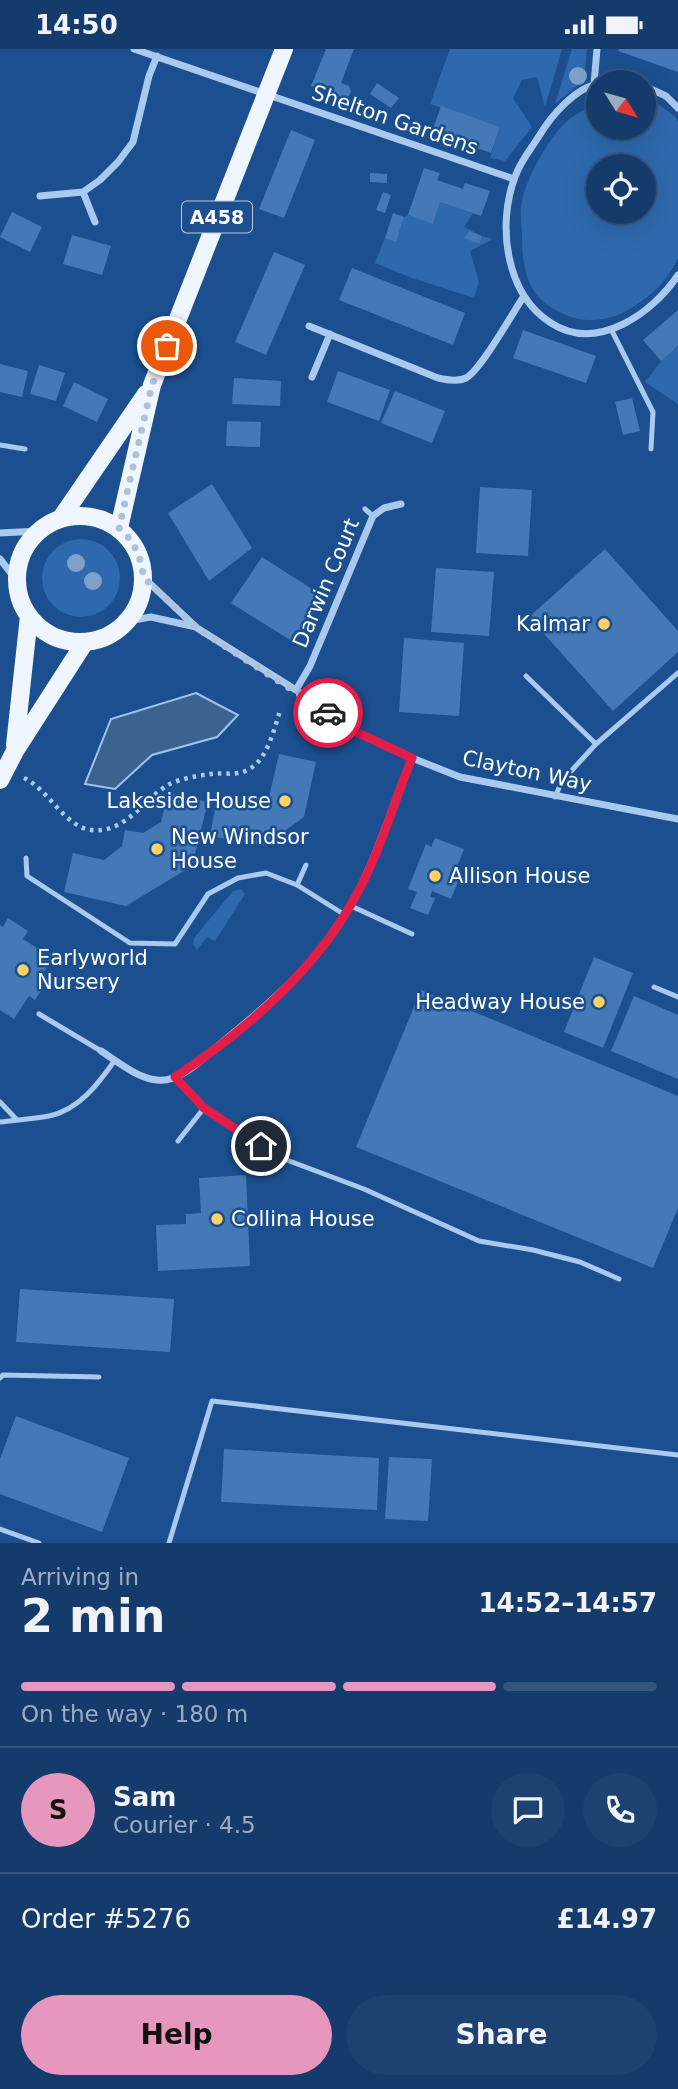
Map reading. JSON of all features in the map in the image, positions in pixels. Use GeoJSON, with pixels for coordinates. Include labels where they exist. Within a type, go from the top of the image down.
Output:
{"type":"FeatureCollection","features":[{"type":"Feature","properties":{"kind":"main road","name":"A458"},"geometry":{"type":"LineString","coordinates":[[17,581],[20,560],[27,544],[39,531],[61,518],[92,516],[119,528],[152,385],[284,49]]}},
{"type":"Feature","properties":{"kind":"main road","name":"A458"},"geometry":{"type":"LineString","coordinates":[[61,518],[152,385]]}},
{"type":"Feature","properties":{"kind":"main road"},"geometry":{"type":"LineString","coordinates":[[17,581],[29,616],[45,631],[63,640],[85,642],[107,636],[128,621],[140,600],[144,578],[139,555],[131,540],[119,528]]}},
{"type":"Feature","properties":{"kind":"main road"},"geometry":{"type":"LineString","coordinates":[[15,751],[29,616]]}},
{"type":"Feature","properties":{"kind":"main road"},"geometry":{"type":"LineString","coordinates":[[0,780],[15,751],[85,642]]}},
{"type":"Feature","properties":{"kind":"street","name":"Shelton Gardens"},"geometry":{"type":"LineString","coordinates":[[134,49],[514,179]]}},
{"type":"Feature","properties":{"kind":"street"},"geometry":{"type":"LineString","coordinates":[[596,70],[597,49]]}},
{"type":"Feature","properties":{"kind":"street"},"geometry":{"type":"LineString","coordinates":[[40,196],[83,192],[100,180],[133,142],[149,76],[157,56]]}},
{"type":"Feature","properties":{"kind":"street"},"geometry":{"type":"LineString","coordinates":[[586,91],[558,111],[514,179],[509,201],[507,240],[510,260],[524,296],[544,318],[562,328],[590,333],[611,329],[635,318],[656,304],[678,275]]}},
{"type":"Feature","properties":{"kind":"street"},"geometry":{"type":"LineString","coordinates":[[656,91],[666,96],[678,108]]}},
{"type":"Feature","properties":{"kind":"street"},"geometry":{"type":"LineString","coordinates":[[83,192],[95,222]]}},
{"type":"Feature","properties":{"kind":"street"},"geometry":{"type":"LineString","coordinates":[[309,326],[452,381],[466,378],[479,365],[524,296]]}},
{"type":"Feature","properties":{"kind":"street"},"geometry":{"type":"LineString","coordinates":[[312,377],[330,334]]}},
{"type":"Feature","properties":{"kind":"street","name":"Darwin Court"},"geometry":{"type":"LineString","coordinates":[[296,690],[310,667],[373,516],[384,508],[401,504]]}},
{"type":"Feature","properties":{"kind":"street"},"geometry":{"type":"LineString","coordinates":[[0,533],[39,531]]}},
{"type":"Feature","properties":{"kind":"street"},"geometry":{"type":"LineString","coordinates":[[0,559],[17,581]]}},
{"type":"Feature","properties":{"kind":"street","name":"Clayton Way"},"geometry":{"type":"LineString","coordinates":[[144,578],[197,628],[296,690],[352,730],[412,758],[460,777],[678,819]]}},
{"type":"Feature","properties":{"kind":"street","name":"Clayton Way"},"geometry":{"type":"LineString","coordinates":[[128,621],[150,617],[197,628]]}},
{"type":"Feature","properties":{"kind":"street"},"geometry":{"type":"LineString","coordinates":[[101,1051],[143,1077],[160,1081],[175,1077],[248,1021],[297,977],[351,906],[388,824],[412,758]]}},
{"type":"Feature","properties":{"kind":"street"},"geometry":{"type":"LineString","coordinates":[[175,1077],[204,1108],[261,1146]]}},
{"type":"Feature","properties":{"kind":"lane"},"geometry":{"type":"LineString","coordinates":[[611,329],[653,412],[651,449]]}},
{"type":"Feature","properties":{"kind":"lane"},"geometry":{"type":"LineString","coordinates":[[0,446],[25,449]]}},
{"type":"Feature","properties":{"kind":"lane"},"geometry":{"type":"LineString","coordinates":[[365,509],[373,516]]}},
{"type":"Feature","properties":{"kind":"lane"},"geometry":{"type":"LineString","coordinates":[[555,797],[562,781],[596,744],[678,673]]}},
{"type":"Feature","properties":{"kind":"lane"},"geometry":{"type":"LineString","coordinates":[[526,677],[596,744]]}},
{"type":"Feature","properties":{"kind":"lane"},"geometry":{"type":"LineString","coordinates":[[26,858],[27,876],[130,943],[175,944],[208,894],[238,878],[265,873],[297,885],[345,915]]}},
{"type":"Feature","properties":{"kind":"lane"},"geometry":{"type":"LineString","coordinates":[[297,885],[306,865]]}},
{"type":"Feature","properties":{"kind":"lane"},"geometry":{"type":"LineString","coordinates":[[351,906],[412,934]]}},
{"type":"Feature","properties":{"kind":"lane"},"geometry":{"type":"LineString","coordinates":[[654,986],[678,997]]}},
{"type":"Feature","properties":{"kind":"lane"},"geometry":{"type":"LineString","coordinates":[[39,1013],[101,1051]]}},
{"type":"Feature","properties":{"kind":"lane"},"geometry":{"type":"LineString","coordinates":[[0,1122],[52,1116],[72,1106],[83,1099],[101,1080],[115,1060]]}},
{"type":"Feature","properties":{"kind":"lane"},"geometry":{"type":"LineString","coordinates":[[0,1102],[17,1120]]}},
{"type":"Feature","properties":{"kind":"lane"},"geometry":{"type":"LineString","coordinates":[[178,1141],[204,1108]]}},
{"type":"Feature","properties":{"kind":"lane"},"geometry":{"type":"LineString","coordinates":[[261,1146],[284,1159],[364,1189],[479,1241],[533,1250],[580,1262],[619,1279]]}},
{"type":"Feature","properties":{"kind":"lane"},"geometry":{"type":"LineString","coordinates":[[0,1378],[3,1375],[99,1377]]}},
{"type":"Feature","properties":{"kind":"lane"},"geometry":{"type":"LineString","coordinates":[[169,1543],[212,1401],[678,1455]]}},
{"type":"Feature","properties":{"kind":"lane"},"geometry":{"type":"LineString","coordinates":[[0,1529],[39,1543]]}},
{"type":"Feature","properties":{"kind":"path"},"geometry":{"type":"LineString","coordinates":[[24,778],[52,800],[75,825],[91,830],[108,829],[132,816],[169,784],[212,774],[232,775],[253,768],[266,749],[281,711]]}},
{"type":"Feature","properties":{"kind":"shaded area"},"geometry":{"type":"Polygon","coordinates":[[[450,49],[562,49],[545,107],[537,77],[522,80],[513,98],[532,127],[505,161],[490,158],[500,127],[430,104],[450,49]]]}},
{"type":"Feature","properties":{"kind":"shaded area"},"geometry":{"type":"Polygon","coordinates":[[[572,49],[587,49],[584,80],[555,104],[572,49]]]}},
{"type":"Feature","properties":{"kind":"shaded area"},"geometry":{"type":"Polygon","coordinates":[[[656,103],[676,117],[678,122],[678,258],[662,283],[647,297],[616,316],[601,319],[572,318],[543,301],[529,282],[523,260],[521,212],[528,181],[545,148],[573,116],[586,109],[586,140],[656,140],[656,103]]]}},
{"type":"Feature","properties":{"kind":"shaded area"},"geometry":{"type":"Polygon","coordinates":[[[440,202],[473,213],[464,227],[493,239],[470,251],[479,282],[474,298],[375,263],[385,238],[396,241],[404,217],[408,215],[433,223],[440,202]]]}},
{"type":"Feature","properties":{"kind":"shaded area"},"geometry":{"type":"Polygon","coordinates":[[[678,346],[678,404],[645,382],[663,359],[678,346]]]}},
{"type":"Feature","properties":{"kind":"shaded area"},"geometry":{"type":"Polygon","coordinates":[[[81,539],[96,542],[108,551],[117,563],[120,578],[117,593],[108,605],[96,614],[81,617],[66,614],[54,605],[45,593],[42,578],[45,563],[54,551],[66,542],[81,539]]]}},
{"type":"Feature","properties":{"kind":"shaded area"},"geometry":{"type":"Polygon","coordinates":[[[196,693],[238,715],[217,737],[152,755],[115,789],[85,784],[111,719],[196,693]]]}},
{"type":"Feature","properties":{"kind":"shaded area"},"geometry":{"type":"Polygon","coordinates":[[[241,889],[245,894],[215,941],[207,937],[197,950],[193,944],[194,938],[233,891],[241,889]]]}},
{"type":"Feature","properties":{"kind":"building"},"geometry":{"type":"Polygon","coordinates":[[[326,49],[354,49],[341,83],[349,86],[349,96],[344,98],[311,86],[326,49]]]}},
{"type":"Feature","properties":{"kind":"building"},"geometry":{"type":"Polygon","coordinates":[[[678,49],[678,72],[618,51],[678,49]]]}},
{"type":"Feature","properties":{"kind":"building"},"geometry":{"type":"Polygon","coordinates":[[[377,83],[399,98],[391,108],[370,94],[377,83]]]}},
{"type":"Feature","properties":{"kind":"building"},"geometry":{"type":"Polygon","coordinates":[[[441,106],[500,127],[491,153],[432,132],[441,106]]]}},
{"type":"Feature","properties":{"kind":"building"},"geometry":{"type":"Polygon","coordinates":[[[291,130],[315,140],[284,218],[259,209],[291,130]]]}},
{"type":"Feature","properties":{"kind":"building"},"geometry":{"type":"Polygon","coordinates":[[[424,168],[440,173],[437,180],[463,189],[465,183],[490,191],[481,216],[440,202],[433,224],[408,215],[424,168]]]}},
{"type":"Feature","properties":{"kind":"building"},"geometry":{"type":"Polygon","coordinates":[[[370,173],[387,174],[387,183],[370,182],[370,173]]]}},
{"type":"Feature","properties":{"kind":"building"},"geometry":{"type":"Polygon","coordinates":[[[383,192],[391,195],[385,213],[376,210],[383,192]]]}},
{"type":"Feature","properties":{"kind":"building"},"geometry":{"type":"Polygon","coordinates":[[[12,212],[42,227],[30,252],[0,237],[12,212]]]}},
{"type":"Feature","properties":{"kind":"building"},"geometry":{"type":"Polygon","coordinates":[[[393,213],[404,217],[396,242],[385,238],[393,213]]]}},
{"type":"Feature","properties":{"kind":"building"},"geometry":{"type":"Polygon","coordinates":[[[469,231],[482,236],[479,244],[465,238],[469,231]]]}},
{"type":"Feature","properties":{"kind":"building"},"geometry":{"type":"Polygon","coordinates":[[[72,235],[111,246],[102,275],[63,264],[72,235]]]}},
{"type":"Feature","properties":{"kind":"building"},"geometry":{"type":"Polygon","coordinates":[[[274,252],[305,265],[266,355],[235,342],[274,252]]]}},
{"type":"Feature","properties":{"kind":"building"},"geometry":{"type":"Polygon","coordinates":[[[352,268],[465,313],[453,345],[339,300],[352,268]]]}},
{"type":"Feature","properties":{"kind":"building"},"geometry":{"type":"Polygon","coordinates":[[[678,310],[678,346],[661,361],[643,340],[678,310]]]}},
{"type":"Feature","properties":{"kind":"building"},"geometry":{"type":"Polygon","coordinates":[[[523,330],[596,356],[586,383],[513,358],[523,330]]]}},
{"type":"Feature","properties":{"kind":"building"},"geometry":{"type":"Polygon","coordinates":[[[0,364],[28,371],[22,397],[0,392],[0,364]]]}},
{"type":"Feature","properties":{"kind":"building"},"geometry":{"type":"Polygon","coordinates":[[[39,365],[65,373],[56,401],[30,394],[39,365]]]}},
{"type":"Feature","properties":{"kind":"building"},"geometry":{"type":"Polygon","coordinates":[[[338,371],[390,390],[379,421],[327,402],[338,371]]]}},
{"type":"Feature","properties":{"kind":"building"},"geometry":{"type":"Polygon","coordinates":[[[234,378],[281,381],[280,406],[232,404],[234,378]]]}},
{"type":"Feature","properties":{"kind":"building"},"geometry":{"type":"Polygon","coordinates":[[[74,382],[108,399],[97,422],[63,406],[74,382]]]}},
{"type":"Feature","properties":{"kind":"building"},"geometry":{"type":"Polygon","coordinates":[[[395,391],[445,411],[432,443],[381,423],[395,391]]]}},
{"type":"Feature","properties":{"kind":"building"},"geometry":{"type":"Polygon","coordinates":[[[632,398],[640,431],[623,435],[615,402],[632,398]]]}},
{"type":"Feature","properties":{"kind":"building"},"geometry":{"type":"Polygon","coordinates":[[[227,421],[261,422],[260,447],[226,446],[227,421]]]}},
{"type":"Feature","properties":{"kind":"building"},"geometry":{"type":"Polygon","coordinates":[[[212,484],[252,548],[209,581],[168,513],[212,484]]]}},
{"type":"Feature","properties":{"kind":"building"},"geometry":{"type":"Polygon","coordinates":[[[480,487],[532,490],[528,556],[476,553],[480,487]]]}},
{"type":"Feature","properties":{"kind":"building","name":"Kalmar"},"geometry":{"type":"Polygon","coordinates":[[[605,549],[678,631],[678,652],[613,711],[529,617],[605,549]]]}},
{"type":"Feature","properties":{"kind":"building"},"geometry":{"type":"Polygon","coordinates":[[[262,557],[323,596],[295,643],[231,603],[262,557]]]}},
{"type":"Feature","properties":{"kind":"building"},"geometry":{"type":"Polygon","coordinates":[[[436,568],[494,572],[489,636],[431,632],[436,568]]]}},
{"type":"Feature","properties":{"kind":"building"},"geometry":{"type":"Polygon","coordinates":[[[404,638],[464,643],[459,716],[399,712],[404,638]]]}},
{"type":"Feature","properties":{"kind":"building","name":"Lakeside House"},"geometry":{"type":"Polygon","coordinates":[[[279,754],[316,762],[304,817],[264,846],[210,836],[217,798],[257,805],[269,797],[279,754]]]}},
{"type":"Feature","properties":{"kind":"building","name":"New Windsor House"},"geometry":{"type":"Polygon","coordinates":[[[168,793],[208,802],[192,866],[126,906],[64,892],[73,853],[104,860],[122,846],[125,830],[143,833],[161,822],[168,793]]]}},
{"type":"Feature","properties":{"kind":"building","name":"Allison House"},"geometry":{"type":"Polygon","coordinates":[[[435,838],[464,849],[454,875],[460,877],[451,899],[432,891],[430,897],[435,898],[428,915],[410,908],[417,892],[408,889],[426,844],[431,847],[435,838]]]}},
{"type":"Feature","properties":{"kind":"building","name":"Earlyworld Nursery"},"geometry":{"type":"Polygon","coordinates":[[[8,918],[28,931],[23,939],[53,958],[38,981],[45,985],[35,1000],[29,996],[14,1019],[0,1010],[0,925],[3,927],[8,918]]]}},
{"type":"Feature","properties":{"kind":"building","name":"Headway House"},"geometry":{"type":"Polygon","coordinates":[[[594,957],[633,973],[603,1048],[564,1032],[594,957]]]}},
{"type":"Feature","properties":{"kind":"building"},"geometry":{"type":"Polygon","coordinates":[[[421,990],[678,1096],[678,1208],[653,1268],[356,1147],[421,990]]]}},
{"type":"Feature","properties":{"kind":"building"},"geometry":{"type":"Polygon","coordinates":[[[634,996],[678,1015],[678,1079],[611,1051],[634,996]]]}},
{"type":"Feature","properties":{"kind":"building","name":"Collina House"},"geometry":{"type":"Polygon","coordinates":[[[246,1175],[250,1266],[158,1271],[156,1225],[186,1224],[186,1214],[201,1213],[199,1178],[246,1175]]]}},
{"type":"Feature","properties":{"kind":"building"},"geometry":{"type":"Polygon","coordinates":[[[20,1289],[174,1299],[170,1352],[16,1342],[20,1289]]]}},
{"type":"Feature","properties":{"kind":"building"},"geometry":{"type":"Polygon","coordinates":[[[16,1416],[129,1458],[102,1532],[0,1494],[0,1459],[16,1416]]]}},
{"type":"Feature","properties":{"kind":"building"},"geometry":{"type":"Polygon","coordinates":[[[224,1449],[379,1458],[377,1510],[221,1502],[224,1449]]]}},
{"type":"Feature","properties":{"kind":"building"},"geometry":{"type":"Polygon","coordinates":[[[389,1457],[432,1459],[428,1521],[385,1519],[389,1457]]]}},
{"type":"Feature","properties":{"kind":"way so far"},"geometry":{"type":"LineString","coordinates":[[167,346],[152,385],[119,528],[131,540],[139,555],[144,578],[197,628],[328,713]]}},
{"type":"Feature","properties":{"kind":"place","name":"Kalmar"},"geometry":{"type":"Point","coordinates":[604,624]}},
{"type":"Feature","properties":{"kind":"place","name":"Lakeside House"},"geometry":{"type":"Point","coordinates":[285,801]}},
{"type":"Feature","properties":{"kind":"place","name":"New Windsor House"},"geometry":{"type":"Point","coordinates":[157,849]}},
{"type":"Feature","properties":{"kind":"place","name":"Allison House"},"geometry":{"type":"Point","coordinates":[435,876]}},
{"type":"Feature","properties":{"kind":"place","name":"Earlyworld Nursery"},"geometry":{"type":"Point","coordinates":[23,970]}},
{"type":"Feature","properties":{"kind":"place","name":"Headway House"},"geometry":{"type":"Point","coordinates":[599,1002]}},
{"type":"Feature","properties":{"kind":"place","name":"Collina House"},"geometry":{"type":"Point","coordinates":[217,1219]}},
{"type":"Feature","properties":{"kind":"route"},"geometry":{"type":"LineString","coordinates":[[261,1146],[204,1108],[175,1077],[193,1066],[248,1021],[297,977],[351,906],[388,824],[412,758],[352,730],[328,713]]}}]}
